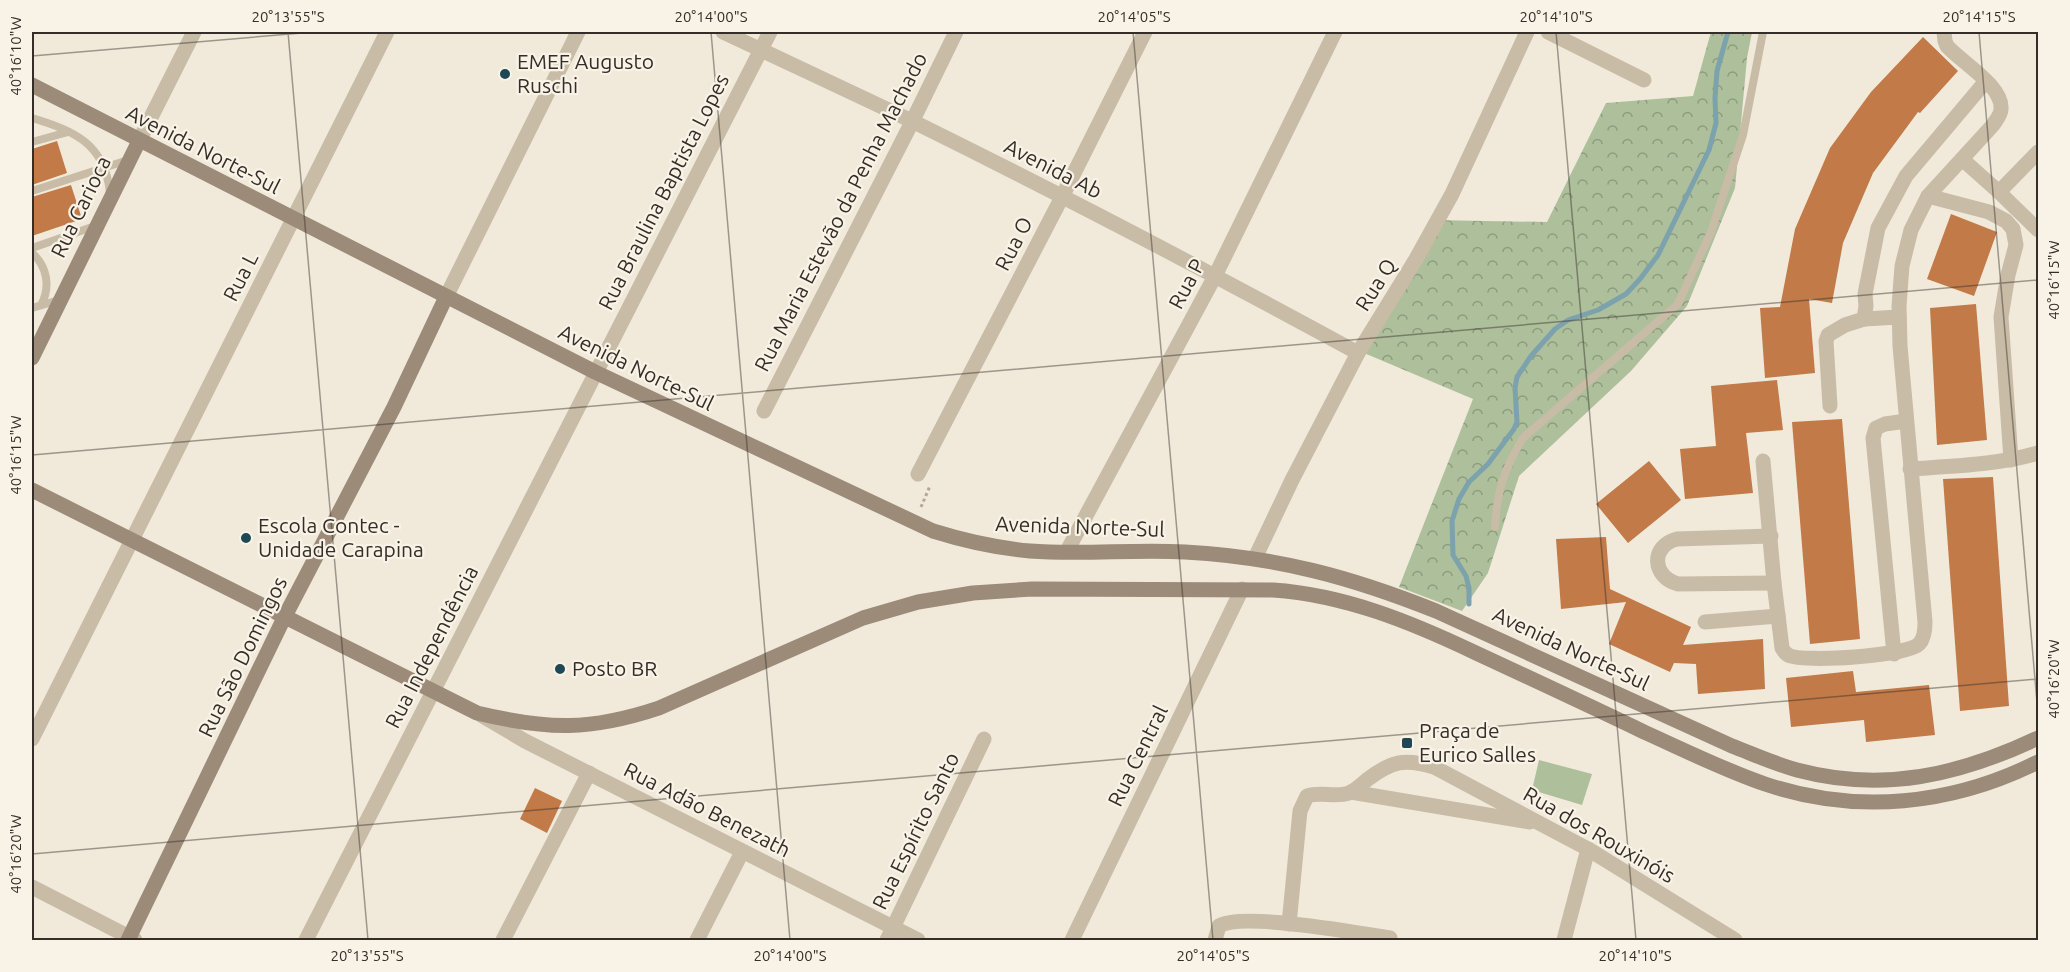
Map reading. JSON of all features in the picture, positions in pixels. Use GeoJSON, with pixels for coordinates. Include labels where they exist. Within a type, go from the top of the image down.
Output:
{"type":"FeatureCollection","features":[{"type":"Feature","properties":{"kind":"main road","name":"Avenida Norte-Sul"},"geometry":{"type":"LineString","coordinates":[[32,85],[595,372],[933,531],[980,544],[1032,551],[1182,551],[1255,558],[1331,573],[1393,594],[1475,628],[1732,746],[1798,770],[1865,780],[1916,778],[1979,763],[2038,738]]}},
{"type":"Feature","properties":{"kind":"main road","name":"Rua Carioca"},"geometry":{"type":"LineString","coordinates":[[32,358],[110,195],[139,141]]}},
{"type":"Feature","properties":{"kind":"main road","name":"Rua São Domingos"},"geometry":{"type":"LineString","coordinates":[[131,939],[284,618],[394,407],[446,297]]}},
{"type":"Feature","properties":{"kind":"main road","name":"Avenida Norte-Sul"},"geometry":{"type":"LineString","coordinates":[[32,490],[477,713],[529,725],[553,727],[607,722],[637,715],[659,708],[863,618],[918,602],[953,596],[1032,589],[1242,589],[1301,592],[1365,607],[1461,646],[1719,766],[1767,785],[1794,792],[1846,801],[1923,799],[1978,788],[2038,762]]}},
{"type":"Feature","properties":{"kind":"street"},"geometry":{"type":"LineString","coordinates":[[139,141],[194,32]]}},
{"type":"Feature","properties":{"kind":"street","name":"Rua L"},"geometry":{"type":"LineString","coordinates":[[131,541],[387,32]]}},
{"type":"Feature","properties":{"kind":"street"},"geometry":{"type":"LineString","coordinates":[[446,297],[578,32]]}},
{"type":"Feature","properties":{"kind":"street","name":"Avenida Ab"},"geometry":{"type":"LineString","coordinates":[[723,32],[1062,197],[1358,353]]}},
{"type":"Feature","properties":{"kind":"street","name":"Rua Braulina Baptista Lopes"},"geometry":{"type":"LineString","coordinates":[[595,372],[770,32]]}},
{"type":"Feature","properties":{"kind":"street","name":"Rua Maria Estevão da Penha Machado"},"geometry":{"type":"LineString","coordinates":[[764,411],[956,32]]}},
{"type":"Feature","properties":{"kind":"street","name":"Rua O"},"geometry":{"type":"LineString","coordinates":[[918,474],[1145,32]]}},
{"type":"Feature","properties":{"kind":"street","name":"Rua P"},"geometry":{"type":"LineString","coordinates":[[1067,551],[1215,276],[1335,32]]}},
{"type":"Feature","properties":{"kind":"street","name":"Rua Q"},"geometry":{"type":"LineString","coordinates":[[1255,558],[1292,480],[1358,353],[1416,259],[1452,194],[1527,32]]}},
{"type":"Feature","properties":{"kind":"street"},"geometry":{"type":"LineString","coordinates":[[1548,32],[1644,80]]}},
{"type":"Feature","properties":{"kind":"street"},"geometry":{"type":"LineString","coordinates":[[1763,461],[1782,648],[1789,656],[1816,658],[1894,654],[1918,646],[1925,630],[1899,317],[1902,266],[1911,230],[1928,196],[1993,125],[2000,113],[1999,97],[1986,81],[1947,46],[1944,32]]}},
{"type":"Feature","properties":{"kind":"street"},"geometry":{"type":"LineString","coordinates":[[1864,319],[1865,294],[1878,228],[1906,176],[1986,81]]}},
{"type":"Feature","properties":{"kind":"street"},"geometry":{"type":"LineString","coordinates":[[1999,192],[2038,152]]}},
{"type":"Feature","properties":{"kind":"street"},"geometry":{"type":"LineString","coordinates":[[1962,159],[2038,230]]}},
{"type":"Feature","properties":{"kind":"street"},"geometry":{"type":"LineString","coordinates":[[1928,196],[1989,212],[2006,221],[2013,229],[2016,245],[2001,317],[2011,460]]}},
{"type":"Feature","properties":{"kind":"street"},"geometry":{"type":"LineString","coordinates":[[1830,406],[1826,341],[1828,335],[1845,325],[1864,319],[1899,317]]}},
{"type":"Feature","properties":{"kind":"street","name":"Rua Independência"},"geometry":{"type":"LineString","coordinates":[[306,940],[595,372]]}},
{"type":"Feature","properties":{"kind":"street"},"geometry":{"type":"LineString","coordinates":[[1894,654],[1873,438],[1876,428],[1885,424],[1906,421]]}},
{"type":"Feature","properties":{"kind":"street"},"geometry":{"type":"LineString","coordinates":[[1910,469],[2011,460],[2038,453]]}},
{"type":"Feature","properties":{"kind":"street"},"geometry":{"type":"LineString","coordinates":[[1771,536],[1677,539],[1664,544],[1658,556],[1658,564],[1664,578],[1678,584],[1774,583]]}},
{"type":"Feature","properties":{"kind":"street"},"geometry":{"type":"LineString","coordinates":[[32,739],[131,541]]}},
{"type":"Feature","properties":{"kind":"street","name":"Rua Central"},"geometry":{"type":"LineString","coordinates":[[1072,940],[1242,589]]}},
{"type":"Feature","properties":{"kind":"street"},"geometry":{"type":"LineString","coordinates":[[1705,622],[1778,616]]}},
{"type":"Feature","properties":{"kind":"street","name":"Rua Adão Benezath"},"geometry":{"type":"LineString","coordinates":[[477,713],[525,741],[742,852],[890,934],[918,940]]}},
{"type":"Feature","properties":{"kind":"street","name":"Rua Espírito Santo"},"geometry":{"type":"LineString","coordinates":[[890,934],[984,739]]}},
{"type":"Feature","properties":{"kind":"street","name":"Rua dos Rouxinóis"},"geometry":{"type":"LineString","coordinates":[[1351,792],[1388,766],[1403,762],[1420,762],[1434,767],[1588,849],[1710,933],[1735,940]]}},
{"type":"Feature","properties":{"kind":"street"},"geometry":{"type":"LineString","coordinates":[[503,940],[589,773]]}},
{"type":"Feature","properties":{"kind":"street"},"geometry":{"type":"LineString","coordinates":[[1289,924],[1300,811],[1307,796],[1317,793],[1336,795],[1351,792],[1542,824]]}},
{"type":"Feature","properties":{"kind":"street"},"geometry":{"type":"LineString","coordinates":[[1564,940],[1588,849]]}},
{"type":"Feature","properties":{"kind":"street"},"geometry":{"type":"LineString","coordinates":[[697,940],[742,852]]}},
{"type":"Feature","properties":{"kind":"street"},"geometry":{"type":"LineString","coordinates":[[32,887],[131,939]]}},
{"type":"Feature","properties":{"kind":"street"},"geometry":{"type":"LineString","coordinates":[[1215,940],[1219,926],[1230,922],[1289,924],[1390,938]]}},
{"type":"Feature","properties":{"kind":"lane"},"geometry":{"type":"LineString","coordinates":[[1495,527],[1496,506],[1506,466],[1522,438],[1678,304],[1711,232],[1743,135],[1763,32]]}},
{"type":"Feature","properties":{"kind":"lane"},"geometry":{"type":"LineString","coordinates":[[32,118],[68,132],[88,143],[97,153],[104,167],[109,181],[110,195]]}},
{"type":"Feature","properties":{"kind":"lane"},"geometry":{"type":"LineString","coordinates":[[32,141],[68,132]]}},
{"type":"Feature","properties":{"kind":"lane"},"geometry":{"type":"LineString","coordinates":[[32,191],[128,160]]}},
{"type":"Feature","properties":{"kind":"lane"},"geometry":{"type":"LineString","coordinates":[[32,248],[95,226]]}},
{"type":"Feature","properties":{"kind":"lane"},"geometry":{"type":"LineString","coordinates":[[32,253],[42,264],[47,285],[47,294],[41,305]]}},
{"type":"Feature","properties":{"kind":"lane"},"geometry":{"type":"LineString","coordinates":[[47,285],[60,299]]}},
{"type":"Feature","properties":{"kind":"lane"},"geometry":{"type":"LineString","coordinates":[[32,308],[60,299]]}},
{"type":"Feature","properties":{"kind":"path"},"geometry":{"type":"LineString","coordinates":[[914,523],[932,481],[918,474]]}},
{"type":"Feature","properties":{"kind":"green space"},"geometry":{"type":"Polygon","coordinates":[[[1711,32],[1752,32],[1747,58],[1735,188],[1687,306],[1631,371],[1519,476],[1488,573],[1462,611],[1399,587],[1473,399],[1364,353],[1432,220],[1547,222],[1606,103],[1693,96],[1711,32]]]}},
{"type":"Feature","properties":{"kind":"green space"},"geometry":{"type":"Polygon","coordinates":[[[1539,760],[1592,774],[1582,805],[1532,790],[1539,760]]]}},
{"type":"Feature","properties":{"kind":"building"},"geometry":{"type":"Polygon","coordinates":[[[1923,37],[1958,71],[1920,113],[1918,112],[1873,173],[1843,243],[1832,303],[1809,299],[1815,373],[1765,378],[1760,308],[1780,307],[1795,229],[1830,148],[1871,92],[1923,37]]]}},
{"type":"Feature","properties":{"kind":"building"},"geometry":{"type":"Polygon","coordinates":[[[57,141],[67,173],[32,185],[32,149],[57,141]]]}},
{"type":"Feature","properties":{"kind":"building"},"geometry":{"type":"Polygon","coordinates":[[[71,185],[82,219],[32,236],[32,197],[71,185]]]}},
{"type":"Feature","properties":{"kind":"building"},"geometry":{"type":"Polygon","coordinates":[[[1951,214],[1997,232],[1974,296],[1927,279],[1951,214]]]}},
{"type":"Feature","properties":{"kind":"building"},"geometry":{"type":"Polygon","coordinates":[[[1976,304],[1987,440],[1937,445],[1930,308],[1976,304]]]}},
{"type":"Feature","properties":{"kind":"building"},"geometry":{"type":"Polygon","coordinates":[[[1777,380],[1783,430],[1746,433],[1753,493],[1685,499],[1680,449],[1716,446],[1711,386],[1777,380]]]}},
{"type":"Feature","properties":{"kind":"building"},"geometry":{"type":"Polygon","coordinates":[[[1842,419],[1860,639],[1810,644],[1792,422],[1842,419]]]}},
{"type":"Feature","properties":{"kind":"building"},"geometry":{"type":"Polygon","coordinates":[[[1649,461],[1681,500],[1628,543],[1596,504],[1649,461]]]}},
{"type":"Feature","properties":{"kind":"building"},"geometry":{"type":"Polygon","coordinates":[[[1993,477],[2009,706],[1960,711],[1943,479],[1993,477]]]}},
{"type":"Feature","properties":{"kind":"building"},"geometry":{"type":"Polygon","coordinates":[[[1606,537],[1610,589],[1691,627],[1683,645],[1763,639],[1765,689],[1698,694],[1696,664],[1674,663],[1670,672],[1609,644],[1626,602],[1561,609],[1556,539],[1606,537]]]}},
{"type":"Feature","properties":{"kind":"building"},"geometry":{"type":"Polygon","coordinates":[[[1853,671],[1856,692],[1929,685],[1935,735],[1866,742],[1864,720],[1791,727],[1786,678],[1853,671]]]}},
{"type":"Feature","properties":{"kind":"building"},"geometry":{"type":"Polygon","coordinates":[[[535,788],[562,801],[547,833],[520,819],[535,788]]]}},
{"type":"Feature","properties":{"kind":"waterway"},"geometry":{"type":"LineString","coordinates":[[1469,604],[1466,576],[1453,555],[1452,521],[1459,499],[1469,482],[1488,464],[1514,429],[1517,422],[1515,388],[1517,377],[1531,356],[1555,329],[1568,320],[1598,310],[1626,294],[1658,255],[1709,150],[1716,123],[1717,71],[1728,32]]}},
{"type":"Feature","properties":{"kind":"place","name":"EMEF Augusto Ruschi"},"geometry":{"type":"Point","coordinates":[505,74]}},
{"type":"Feature","properties":{"kind":"place","name":"Escola Contec - Unidade Carapina"},"geometry":{"type":"Point","coordinates":[246,538]}},
{"type":"Feature","properties":{"kind":"place","name":"Posto BR"},"geometry":{"type":"Point","coordinates":[560,669]}},
{"type":"Feature","properties":{"kind":"place","name":"Praça de Eurico Salles"},"geometry":{"type":"Point","coordinates":[1407,743]}}]}
